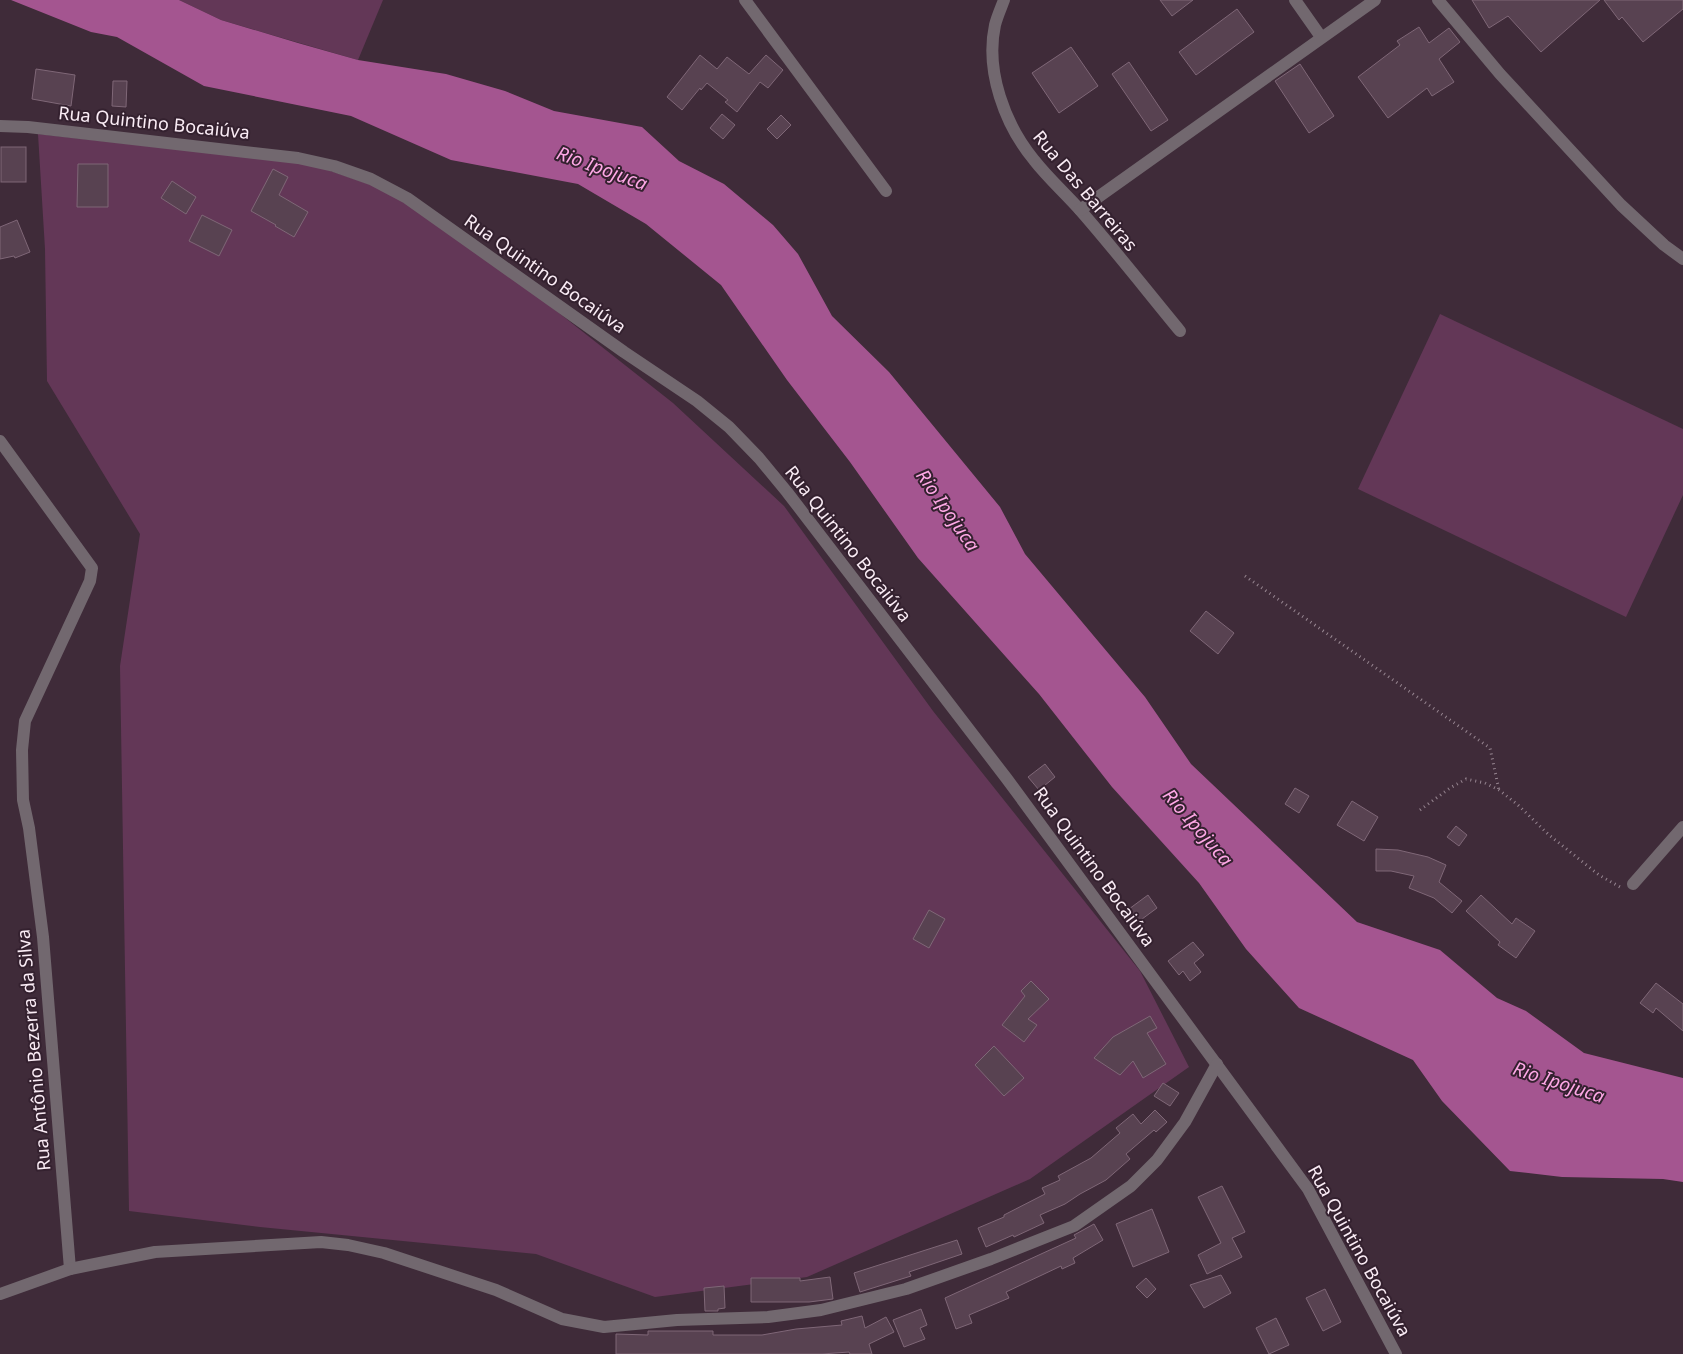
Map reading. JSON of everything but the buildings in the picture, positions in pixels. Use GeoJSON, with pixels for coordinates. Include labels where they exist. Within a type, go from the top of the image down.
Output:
{"type":"FeatureCollection","features":[{"type":"Feature","properties":{"kind":"street"},"geometry":{"type":"LineString","coordinates":[[744,0],[886,191]]}},
{"type":"Feature","properties":{"kind":"street","name":"Rua Das Barreiras"},"geometry":{"type":"LineString","coordinates":[[1004,0],[995,26],[993,55],[996,85],[1006,114],[1018,138],[1034,161],[1080,210],[1180,331]]}},
{"type":"Feature","properties":{"kind":"street"},"geometry":{"type":"LineString","coordinates":[[1295,0],[1321,37]]}},
{"type":"Feature","properties":{"kind":"street"},"geometry":{"type":"LineString","coordinates":[[1080,210],[1375,0]]}},
{"type":"Feature","properties":{"kind":"street"},"geometry":{"type":"LineString","coordinates":[[1438,0],[1500,74],[1621,205],[1683,259]]}},
{"type":"Feature","properties":{"kind":"street","name":"Rua Quintino Bocaiúva"},"geometry":{"type":"LineString","coordinates":[[0,126],[37,128],[298,158],[334,166],[371,179],[407,198],[616,347],[697,402],[729,427],[759,458],[787,492],[1008,779],[1308,1189],[1396,1354]]}},
{"type":"Feature","properties":{"kind":"street","name":"Rua Antônio Bezerra da Silva"},"geometry":{"type":"LineString","coordinates":[[0,440],[92,568],[90,581],[25,721],[22,750],[23,800],[29,828],[43,937],[70,1269]]}},
{"type":"Feature","properties":{"kind":"street"},"geometry":{"type":"LineString","coordinates":[[1633,884],[1683,827]]}},
{"type":"Feature","properties":{"kind":"street"},"geometry":{"type":"LineString","coordinates":[[0,1294],[70,1269],[155,1252],[321,1242],[348,1245],[384,1253],[496,1290],[562,1319],[604,1327],[677,1320],[768,1317],[821,1310],[906,1289],[991,1260],[1074,1226],[1131,1186],[1157,1160],[1185,1122],[1217,1064]]}},
{"type":"Feature","properties":{"kind":"path"},"geometry":{"type":"LineString","coordinates":[[1246,576],[1490,748],[1499,790]]}},
{"type":"Feature","properties":{"kind":"path"},"geometry":{"type":"LineString","coordinates":[[1420,810],[1466,779],[1485,783],[1499,790],[1518,805],[1549,835],[1599,875],[1618,887],[1629,888],[1633,884]]}},
{"type":"Feature","properties":{"kind":"shaded area"},"geometry":{"type":"Polygon","coordinates":[[[179,0],[383,0],[358,60],[221,20],[179,0]]]}},
{"type":"Feature","properties":{"kind":"shaded area"},"geometry":{"type":"Polygon","coordinates":[[[38,134],[310,164],[416,200],[673,403],[784,506],[933,711],[1140,971],[1189,1067],[1030,1179],[807,1277],[655,1297],[536,1254],[260,1227],[129,1211],[120,666],[140,534],[47,381],[45,249],[38,134]]]}},
{"type":"Feature","properties":{"kind":"shaded area"},"geometry":{"type":"Polygon","coordinates":[[[1440,314],[1683,429],[1683,495],[1626,617],[1358,489],[1440,314]]]}},
{"type":"Feature","properties":{"kind":"water","name":"Rio Ipojuca"},"geometry":{"type":"Polygon","coordinates":[[[11,0],[179,0],[221,20],[358,60],[446,74],[505,91],[554,111],[642,127],[679,161],[724,184],[773,225],[798,254],[832,316],[889,372],[1000,507],[1025,554],[1145,697],[1191,764],[1357,922],[1440,950],[1497,998],[1526,1011],[1584,1053],[1683,1078],[1683,1182],[1663,1179],[1562,1177],[1510,1171],[1442,1101],[1413,1060],[1299,1008],[1246,949],[1199,883],[1112,787],[1039,694],[918,558],[850,462],[787,380],[721,285],[646,224],[578,184],[451,160],[351,116],[204,86],[117,37],[91,32],[11,0]]]}}]}
